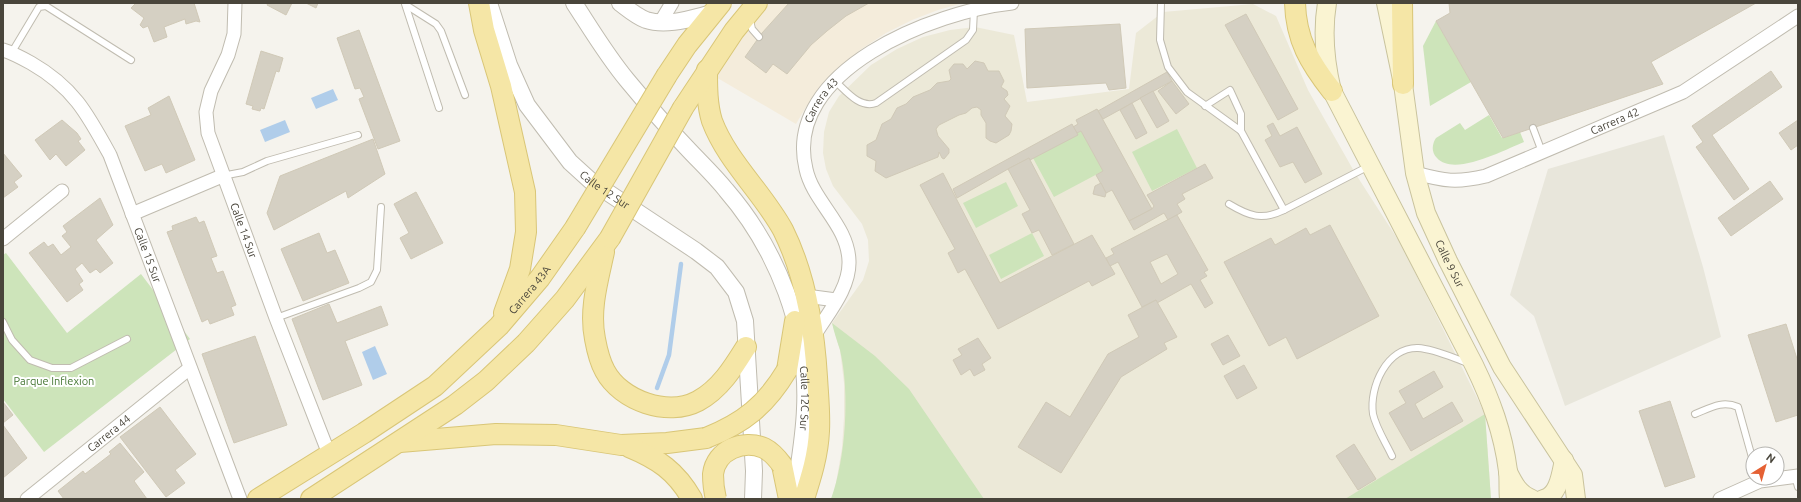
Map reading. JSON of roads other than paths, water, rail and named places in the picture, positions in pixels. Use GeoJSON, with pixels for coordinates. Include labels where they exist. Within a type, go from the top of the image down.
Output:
{"type":"FeatureCollection","features":[{"type":"Feature","properties":{"kind":"main road"},"geometry":{"type":"LineString","coordinates":[[479,3],[484,30],[501,86],[525,192],[526,232],[520,269],[499,326]]}},
{"type":"Feature","properties":{"kind":"main road"},"geometry":{"type":"LineString","coordinates":[[1375,3],[1388,11]]}},
{"type":"Feature","properties":{"kind":"main road"},"geometry":{"type":"LineString","coordinates":[[1402,3],[1403,84]]}},
{"type":"Feature","properties":{"kind":"main road"},"geometry":{"type":"LineString","coordinates":[[311,499],[455,406],[526,343],[565,299],[608,243],[683,108],[734,31],[755,5]]}},
{"type":"Feature","properties":{"kind":"main road"},"geometry":{"type":"LineString","coordinates":[[1293,5],[1304,48],[1313,66],[1332,91],[1474,365],[1494,408],[1508,471],[1510,499]]}},
{"type":"Feature","properties":{"kind":"main road"},"geometry":{"type":"LineString","coordinates":[[1330,7],[1324,49],[1332,91]]}},
{"type":"Feature","properties":{"kind":"main road","name":"Carrera 43A"},"geometry":{"type":"LineString","coordinates":[[258,499],[329,454],[364,434],[434,386],[499,326],[540,278],[575,228],[667,75],[687,45],[717,8]]}},
{"type":"Feature","properties":{"kind":"main road","name":"Calle 9 Sur"},"geometry":{"type":"LineString","coordinates":[[1388,11],[1403,84],[1421,198],[1434,233],[1502,367],[1573,475],[1576,499]]}},
{"type":"Feature","properties":{"kind":"main road"},"geometry":{"type":"LineString","coordinates":[[707,70],[707,95],[712,120],[721,140],[765,201],[783,231],[794,258],[806,296],[814,336],[819,432],[814,464],[804,499]]}},
{"type":"Feature","properties":{"kind":"main road"},"geometry":{"type":"LineString","coordinates":[[608,243],[595,296],[593,322],[594,339],[606,372],[622,390],[641,402],[663,407],[682,408],[698,401],[717,387],[732,370],[746,347]]}},
{"type":"Feature","properties":{"kind":"main road"},"geometry":{"type":"LineString","coordinates":[[398,442],[496,434],[556,435],[621,445],[667,443],[706,438],[726,430],[745,419],[762,405],[776,388],[787,370],[795,321]]}},
{"type":"Feature","properties":{"kind":"main road"},"geometry":{"type":"LineString","coordinates":[[621,445],[651,456],[669,469],[686,488],[692,499]]}},
{"type":"Feature","properties":{"kind":"main road"},"geometry":{"type":"LineString","coordinates":[[716,499],[713,473],[718,461],[726,452],[736,446],[747,445],[764,448],[774,455],[782,465],[789,499]]}},
{"type":"Feature","properties":{"kind":"main road"},"geometry":{"type":"LineString","coordinates":[[1543,499],[1555,492],[1564,460]]}},
{"type":"Feature","properties":{"kind":"main road"},"geometry":{"type":"LineString","coordinates":[[1508,471],[1515,485],[1524,496],[1532,499]]}},
{"type":"Feature","properties":{"kind":"street","name":"Calle 14 Sur"},"geometry":{"type":"LineString","coordinates":[[235,3],[234,34],[228,55],[211,91],[206,112],[208,133],[222,176],[329,454]]}},
{"type":"Feature","properties":{"kind":"street","name":"Calle 12 Sur"},"geometry":{"type":"LineString","coordinates":[[489,3],[509,65],[527,104],[570,162],[592,182],[696,250],[717,267],[736,292],[741,304],[745,321],[746,347]]}},
{"type":"Feature","properties":{"kind":"street"},"geometry":{"type":"LineString","coordinates":[[574,3],[626,79],[686,148],[726,190],[750,222],[772,258],[788,298],[795,321]]}},
{"type":"Feature","properties":{"kind":"street"},"geometry":{"type":"LineString","coordinates":[[620,3],[645,19],[660,23],[686,20],[717,8]]}},
{"type":"Feature","properties":{"kind":"street"},"geometry":{"type":"LineString","coordinates":[[660,23],[672,3]]}},
{"type":"Feature","properties":{"kind":"street","name":"Carrera 43"},"geometry":{"type":"LineString","coordinates":[[814,336],[844,289],[849,274],[849,259],[844,238],[834,219],[812,188],[805,168],[803,145],[806,128],[813,109],[826,88],[834,80],[864,56],[890,42],[916,29],[944,18],[974,10],[1012,3]]}},
{"type":"Feature","properties":{"kind":"street","name":"Carrera 42"},"geometry":{"type":"LineString","coordinates":[[1416,173],[1444,180],[1463,181],[1486,176],[1683,92],[1798,16]]}},
{"type":"Feature","properties":{"kind":"street","name":"Calle 15 Sur"},"geometry":{"type":"LineString","coordinates":[[7,51],[46,72],[71,92],[92,121],[110,155],[240,499]]}},
{"type":"Feature","properties":{"kind":"street"},"geometry":{"type":"LineString","coordinates":[[132,214],[222,176]]}},
{"type":"Feature","properties":{"kind":"street"},"geometry":{"type":"LineString","coordinates":[[3,239],[62,191]]}},
{"type":"Feature","properties":{"kind":"street"},"geometry":{"type":"LineString","coordinates":[[806,296],[836,300]]}},
{"type":"Feature","properties":{"kind":"street","name":"Calle 12C Sur"},"geometry":{"type":"LineString","coordinates":[[794,499],[805,409],[803,366],[795,321]]}},
{"type":"Feature","properties":{"kind":"street"},"geometry":{"type":"LineString","coordinates":[[746,347],[754,471],[753,499]]}},
{"type":"Feature","properties":{"kind":"street","name":"Carrera 44"},"geometry":{"type":"LineString","coordinates":[[27,499],[190,368]]}},
{"type":"Feature","properties":{"kind":"street"},"geometry":{"type":"LineString","coordinates":[[1785,480],[1797,480]]}},
{"type":"Feature","properties":{"kind":"street"},"geometry":{"type":"LineString","coordinates":[[1720,499],[1745,486]]}},
{"type":"Feature","properties":{"kind":"lane"},"geometry":{"type":"LineString","coordinates":[[1161,3],[1160,40],[1168,67],[1187,92],[1241,131],[1284,210]]}},
{"type":"Feature","properties":{"kind":"lane"},"geometry":{"type":"LineString","coordinates":[[405,4],[436,24],[441,31],[464,95]]}},
{"type":"Feature","properties":{"kind":"lane"},"geometry":{"type":"LineString","coordinates":[[405,4],[439,108]]}},
{"type":"Feature","properties":{"kind":"lane"},"geometry":{"type":"LineString","coordinates":[[7,51],[42,5],[46,6],[131,60]]}},
{"type":"Feature","properties":{"kind":"lane"},"geometry":{"type":"LineString","coordinates":[[755,5],[751,26],[754,33],[759,37]]}},
{"type":"Feature","properties":{"kind":"lane"},"geometry":{"type":"LineString","coordinates":[[834,80],[860,102],[870,105],[876,103],[966,40],[973,30],[974,10]]}},
{"type":"Feature","properties":{"kind":"lane"},"geometry":{"type":"LineString","coordinates":[[1205,106],[1230,90],[1241,114],[1241,131]]}},
{"type":"Feature","properties":{"kind":"lane"},"geometry":{"type":"LineString","coordinates":[[1533,128],[1542,152]]}},
{"type":"Feature","properties":{"kind":"lane"},"geometry":{"type":"LineString","coordinates":[[222,176],[242,172],[267,161],[358,135]]}},
{"type":"Feature","properties":{"kind":"lane"},"geometry":{"type":"LineString","coordinates":[[1229,204],[1243,213],[1253,216],[1268,216],[1284,210],[1370,166]]}},
{"type":"Feature","properties":{"kind":"lane"},"geometry":{"type":"LineString","coordinates":[[276,318],[359,288],[371,282],[377,270],[381,207]]}},
{"type":"Feature","properties":{"kind":"lane"},"geometry":{"type":"LineString","coordinates":[[3,322],[12,340],[30,360],[52,368],[71,368],[127,339]]}},
{"type":"Feature","properties":{"kind":"lane"},"geometry":{"type":"LineString","coordinates":[[1392,456],[1376,424],[1373,415],[1372,400],[1374,388],[1388,364],[1401,353],[1419,348],[1474,365]]}},
{"type":"Feature","properties":{"kind":"lane"},"geometry":{"type":"LineString","coordinates":[[1695,414],[1718,405],[1730,403],[1738,407],[1749,446]]}},
{"type":"Feature","properties":{"kind":"water"},"geometry":{"type":"Polygon","coordinates":[[[333,89],[338,100],[316,109],[311,98],[333,89]]]}},
{"type":"Feature","properties":{"kind":"water"},"geometry":{"type":"Polygon","coordinates":[[[285,120],[290,132],[265,142],[260,130],[285,120]]]}},
{"type":"Feature","properties":{"kind":"water"},"geometry":{"type":"Polygon","coordinates":[[[375,346],[387,374],[373,380],[362,352],[375,346]]]}},
{"type":"Feature","properties":{"kind":"waterway"},"geometry":{"type":"LineString","coordinates":[[657,388],[669,355],[681,264]]}},
{"type":"Feature","properties":{"kind":"park label","name":"Parque Inflexion"},"geometry":{"type":"Point","coordinates":[54,381]}}]}
